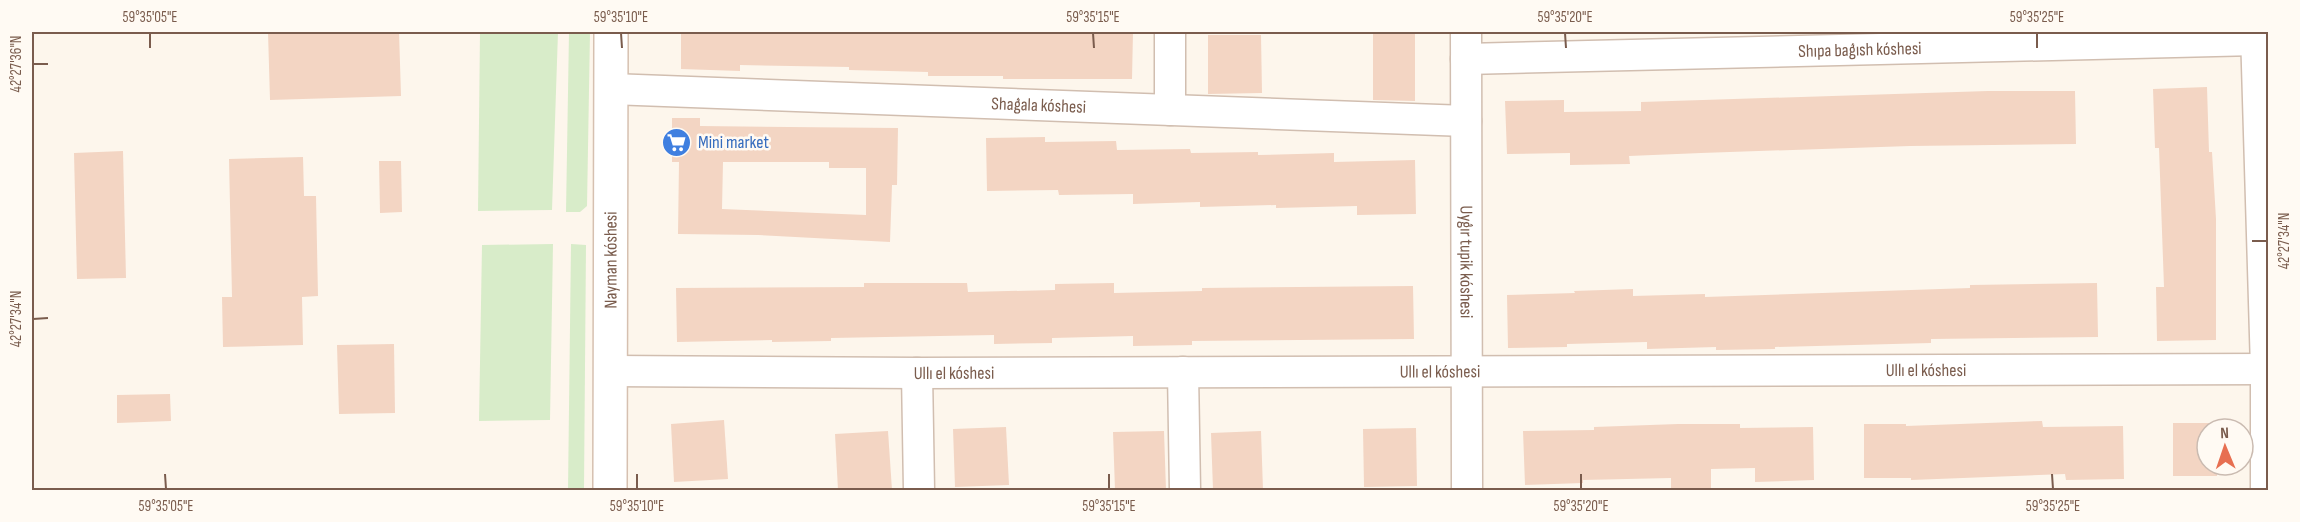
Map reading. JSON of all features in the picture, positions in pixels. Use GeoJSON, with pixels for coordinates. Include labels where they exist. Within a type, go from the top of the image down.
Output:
{"type":"FeatureCollection","features":[{"type":"Feature","properties":{"kind":"main road","name":"Nayman kóshesi"},"geometry":{"type":"LineString","coordinates":[[610,490],[611,32]]}},
{"type":"Feature","properties":{"kind":"street"},"geometry":{"type":"LineString","coordinates":[[1170,32],[1170,110]]}},
{"type":"Feature","properties":{"kind":"street"},"geometry":{"type":"LineString","coordinates":[[2256,36],[2267,369],[2266,490]]}},
{"type":"Feature","properties":{"kind":"street","name":"Shıpa baǵısh kóshesi"},"geometry":{"type":"LineString","coordinates":[[1466,45],[2256,36]]}},
{"type":"Feature","properties":{"kind":"street","name":"Uyǵır tupik kóshesi"},"geometry":{"type":"LineString","coordinates":[[1466,45],[1467,490]]}},
{"type":"Feature","properties":{"kind":"street","name":"Shaǵala kóshesi"},"geometry":{"type":"LineString","coordinates":[[611,89],[1466,121]]}},
{"type":"Feature","properties":{"kind":"street","name":"Ullı el kóshesi"},"geometry":{"type":"LineString","coordinates":[[612,372],[2267,369]]}},
{"type":"Feature","properties":{"kind":"street"},"geometry":{"type":"LineString","coordinates":[[1183,372],[1185,490]]}},
{"type":"Feature","properties":{"kind":"street"},"geometry":{"type":"LineString","coordinates":[[917,373],[919,490]]}},
{"type":"Feature","properties":{"kind":"green space"},"geometry":{"type":"Polygon","coordinates":[[[480,32],[558,32],[552,210],[478,211],[480,32]]]}},
{"type":"Feature","properties":{"kind":"green space"},"geometry":{"type":"Polygon","coordinates":[[[569,32],[590,32],[587,206],[580,212],[566,212],[569,32]]]}},
{"type":"Feature","properties":{"kind":"green space"},"geometry":{"type":"Polygon","coordinates":[[[553,244],[550,420],[479,421],[482,245],[553,244]]]}},
{"type":"Feature","properties":{"kind":"green space"},"geometry":{"type":"Polygon","coordinates":[[[571,244],[586,245],[584,490],[568,490],[571,244]]]}},
{"type":"Feature","properties":{"kind":"building"},"geometry":{"type":"Polygon","coordinates":[[[268,32],[399,32],[401,96],[270,100],[268,32]]]}},
{"type":"Feature","properties":{"kind":"building"},"geometry":{"type":"Polygon","coordinates":[[[681,32],[1133,32],[1132,79],[1003,79],[1003,76],[928,76],[928,72],[849,70],[849,67],[740,65],[740,71],[681,69],[681,32]]]}},
{"type":"Feature","properties":{"kind":"building"},"geometry":{"type":"Polygon","coordinates":[[[1373,32],[1415,32],[1415,101],[1373,100],[1373,32]]]}},
{"type":"Feature","properties":{"kind":"building"},"geometry":{"type":"Polygon","coordinates":[[[1208,35],[1261,35],[1262,93],[1208,94],[1208,35]]]}},
{"type":"Feature","properties":{"kind":"building"},"geometry":{"type":"Polygon","coordinates":[[[2207,87],[2209,152],[2212,152],[2216,219],[2216,340],[2157,341],[2156,287],[2164,287],[2159,148],[2155,148],[2153,89],[2207,87]]]}},
{"type":"Feature","properties":{"kind":"building"},"geometry":{"type":"Polygon","coordinates":[[[1988,91],[2075,91],[2076,144],[1910,146],[1629,156],[1630,164],[1570,165],[1570,153],[1507,154],[1505,101],[1564,100],[1564,112],[1641,111],[1641,102],[1988,91]]]}},
{"type":"Feature","properties":{"kind":"building"},"geometry":{"type":"Polygon","coordinates":[[[672,118],[700,118],[700,126],[898,128],[897,185],[892,185],[890,242],[758,235],[678,234],[679,162],[672,162],[672,118]],[[723,162],[722,209],[866,215],[866,168],[829,168],[829,162],[723,162]]]}},
{"type":"Feature","properties":{"kind":"building"},"geometry":{"type":"Polygon","coordinates":[[[1045,137],[1045,142],[1116,141],[1117,150],[1190,149],[1191,153],[1258,152],[1258,155],[1334,153],[1334,162],[1415,160],[1416,214],[1357,215],[1357,206],[1276,208],[1276,205],[1200,207],[1200,202],[1133,204],[1133,194],[1059,195],[1058,190],[987,191],[986,138],[1045,137]]]}},
{"type":"Feature","properties":{"kind":"building"},"geometry":{"type":"Polygon","coordinates":[[[123,151],[126,278],[77,279],[74,153],[123,151]]]}},
{"type":"Feature","properties":{"kind":"building"},"geometry":{"type":"Polygon","coordinates":[[[303,157],[304,196],[316,196],[318,296],[302,297],[303,345],[223,347],[222,297],[232,297],[229,159],[303,157]]]}},
{"type":"Feature","properties":{"kind":"building"},"geometry":{"type":"Polygon","coordinates":[[[379,161],[401,161],[402,212],[380,213],[379,161]]]}},
{"type":"Feature","properties":{"kind":"building"},"geometry":{"type":"Polygon","coordinates":[[[864,283],[967,283],[968,292],[1055,290],[1055,284],[1114,283],[1114,293],[1202,291],[1202,288],[1413,286],[1414,339],[1192,341],[1192,345],[1133,346],[1133,336],[1052,338],[1052,343],[994,344],[994,335],[831,338],[831,341],[677,342],[676,288],[864,287],[864,283]]]}},
{"type":"Feature","properties":{"kind":"building"},"geometry":{"type":"Polygon","coordinates":[[[2097,283],[2098,337],[1931,339],[1931,343],[1775,347],[1775,349],[1716,350],[1716,347],[1647,349],[1647,342],[1508,348],[1507,295],[1633,289],[1633,296],[1705,294],[1705,297],[1970,288],[1970,285],[2097,283]]]}},
{"type":"Feature","properties":{"kind":"building"},"geometry":{"type":"Polygon","coordinates":[[[394,344],[395,413],[339,414],[337,345],[394,344]]]}},
{"type":"Feature","properties":{"kind":"building"},"geometry":{"type":"Polygon","coordinates":[[[170,394],[171,421],[117,423],[117,395],[170,394]]]}},
{"type":"Feature","properties":{"kind":"building"},"geometry":{"type":"Polygon","coordinates":[[[724,420],[728,479],[674,482],[671,424],[724,420]]]}},
{"type":"Feature","properties":{"kind":"building"},"geometry":{"type":"Polygon","coordinates":[[[2042,421],[2043,427],[2123,426],[2124,479],[2066,480],[2065,474],[1911,480],[1911,478],[1864,478],[1864,424],[1906,424],[1906,426],[2042,421]]]}},
{"type":"Feature","properties":{"kind":"building"},"geometry":{"type":"Polygon","coordinates":[[[2173,423],[2195,423],[2195,476],[2173,476],[2173,423]]]}},
{"type":"Feature","properties":{"kind":"building"},"geometry":{"type":"Polygon","coordinates":[[[1740,424],[1740,428],[1813,427],[1814,480],[1755,482],[1755,468],[1711,469],[1711,490],[1671,490],[1671,478],[1583,480],[1583,483],[1525,485],[1523,431],[1594,430],[1594,427],[1740,424]]]}},
{"type":"Feature","properties":{"kind":"building"},"geometry":{"type":"Polygon","coordinates":[[[1006,427],[1009,485],[955,487],[953,429],[1006,427]]]}},
{"type":"Feature","properties":{"kind":"building"},"geometry":{"type":"Polygon","coordinates":[[[1416,428],[1417,486],[1364,487],[1363,429],[1416,428]]]}},
{"type":"Feature","properties":{"kind":"building"},"geometry":{"type":"Polygon","coordinates":[[[888,431],[892,490],[838,490],[835,434],[888,431]]]}},
{"type":"Feature","properties":{"kind":"building"},"geometry":{"type":"Polygon","coordinates":[[[1164,431],[1166,490],[1115,490],[1113,432],[1164,431]]]}},
{"type":"Feature","properties":{"kind":"building"},"geometry":{"type":"Polygon","coordinates":[[[1261,431],[1263,490],[1213,490],[1211,433],[1261,431]]]}},
{"type":"Feature","properties":{"kind":"place","name":"Mini market"},"geometry":{"type":"Point","coordinates":[677,142]}}]}
